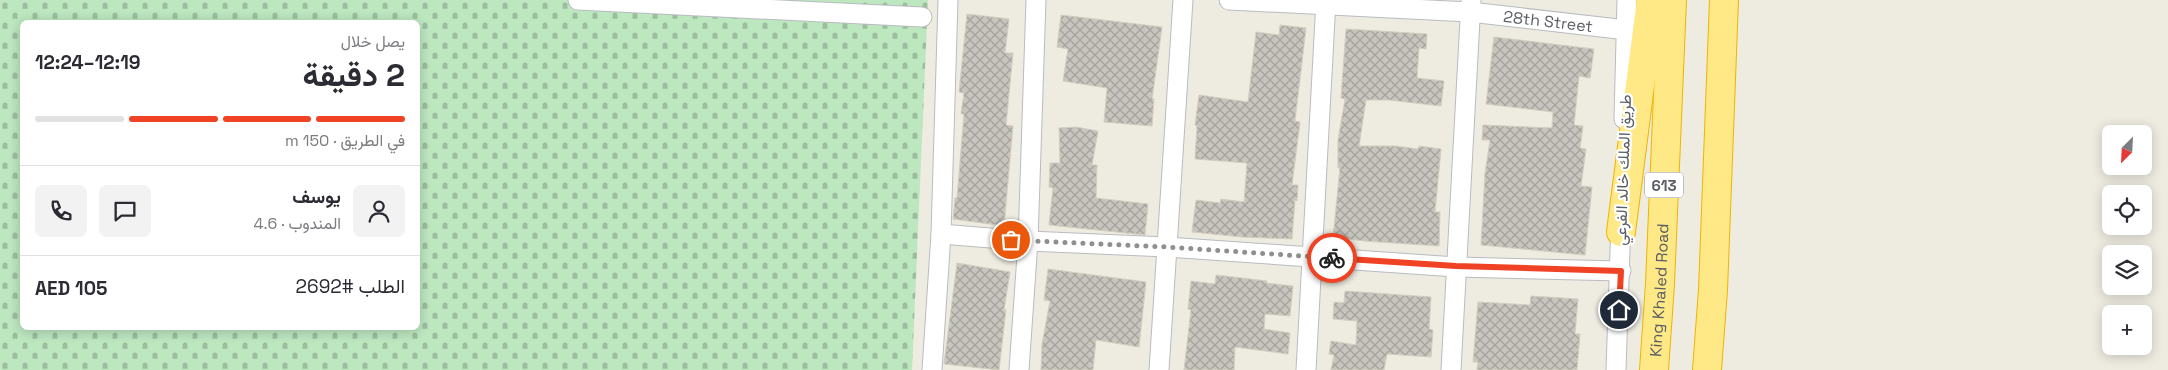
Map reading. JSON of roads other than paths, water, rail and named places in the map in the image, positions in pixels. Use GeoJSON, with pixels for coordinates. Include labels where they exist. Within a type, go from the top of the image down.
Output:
{"type":"FeatureCollection","features":[{"type":"Feature","properties":{"kind":"highway"},"geometry":{"type":"LineString","coordinates":[[1621,232],[1651,0]]}},
{"type":"Feature","properties":{"kind":"highway","name":"King Khaled Road"},"geometry":{"type":"LineString","coordinates":[[1654,370],[1660,284],[1672,0]]}},
{"type":"Feature","properties":{"kind":"highway"},"geometry":{"type":"LineString","coordinates":[[1707,370],[1713,280],[1724,0]]}},
{"type":"Feature","properties":{"kind":"street"},"geometry":{"type":"LineString","coordinates":[[578,0],[922,17]]}},
{"type":"Feature","properties":{"kind":"street"},"geometry":{"type":"LineString","coordinates":[[932,370],[941,234],[948,0]]}},
{"type":"Feature","properties":{"kind":"street"},"geometry":{"type":"LineString","coordinates":[[1019,370],[1028,241],[1036,0]]}},
{"type":"Feature","properties":{"kind":"street"},"geometry":{"type":"LineString","coordinates":[[1159,370],[1183,0]]}},
{"type":"Feature","properties":{"kind":"street","name":"28th Street"},"geometry":{"type":"LineString","coordinates":[[1229,0],[1470,6],[1627,30]]}},
{"type":"Feature","properties":{"kind":"street","name":"طريق الملك خالد الفرعي"},"geometry":{"type":"LineString","coordinates":[[1616,370],[1621,271],[1627,0]]}},
{"type":"Feature","properties":{"kind":"street"},"geometry":{"type":"LineString","coordinates":[[1306,370],[1326,2]]}},
{"type":"Feature","properties":{"kind":"street"},"geometry":{"type":"LineString","coordinates":[[1451,370],[1470,6]]}},
{"type":"Feature","properties":{"kind":"street"},"geometry":{"type":"LineString","coordinates":[[941,234],[1028,241],[1167,247],[1456,266],[1621,271]]}}]}
